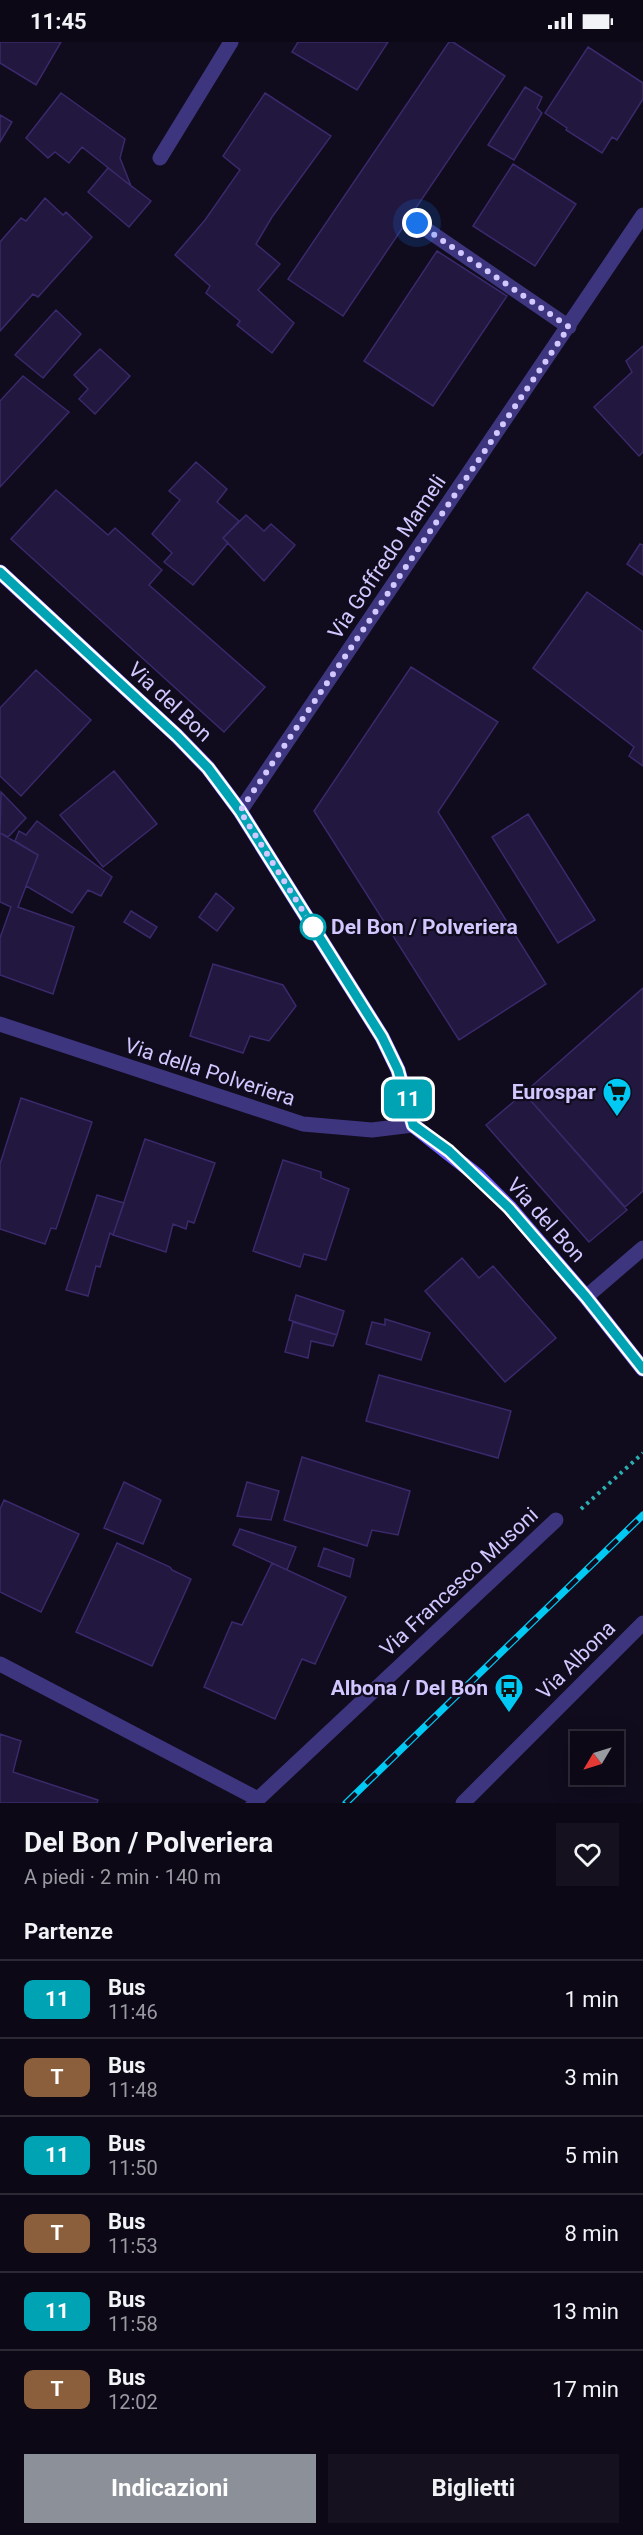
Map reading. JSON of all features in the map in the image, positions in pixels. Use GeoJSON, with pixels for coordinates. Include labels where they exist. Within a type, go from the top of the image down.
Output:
{"type":"FeatureCollection","features":[{"type":"Feature","properties":{"kind":"street"},"geometry":{"type":"LineString","coordinates":[[160,158],[231,42]]}},
{"type":"Feature","properties":{"kind":"street","name":"Via Goffredo Mameli"},"geometry":{"type":"LineString","coordinates":[[240,811],[643,215]]}},
{"type":"Feature","properties":{"kind":"street"},"geometry":{"type":"LineString","coordinates":[[417,223],[569,327]]}},
{"type":"Feature","properties":{"kind":"street","name":"Via del Bon"},"geometry":{"type":"LineString","coordinates":[[0,572],[190,748],[208,768],[240,811],[382,1037],[398,1070],[413,1125],[479,1178],[509,1208],[586,1297],[643,1369]]}},
{"type":"Feature","properties":{"kind":"street","name":"Via della Polveriera"},"geometry":{"type":"LineString","coordinates":[[0,1024],[303,1124],[372,1130],[413,1125]]}},
{"type":"Feature","properties":{"kind":"street"},"geometry":{"type":"LineString","coordinates":[[586,1297],[643,1248]]}},
{"type":"Feature","properties":{"kind":"street","name":"Via Francesco Musoni"},"geometry":{"type":"LineString","coordinates":[[0,1664],[256,1801],[556,1520]]}},
{"type":"Feature","properties":{"kind":"street","name":"Via Albona"},"geometry":{"type":"LineString","coordinates":[[463,1803],[643,1623]]}},
{"type":"Feature","properties":{"kind":"path"},"geometry":{"type":"LineString","coordinates":[[556,1520],[577,1513],[643,1453]]}},
{"type":"Feature","properties":{"kind":"building"},"geometry":{"type":"Polygon","coordinates":[[[0,42],[61,42],[36,85],[0,63],[0,42]]]}},
{"type":"Feature","properties":{"kind":"building"},"geometry":{"type":"Polygon","coordinates":[[[298,42],[388,42],[357,90],[292,52],[298,42]]]}},
{"type":"Feature","properties":{"kind":"building"},"geometry":{"type":"Polygon","coordinates":[[[449,42],[453,42],[505,76],[343,316],[288,279],[449,42]]]}},
{"type":"Feature","properties":{"kind":"building"},"geometry":{"type":"Polygon","coordinates":[[[588,47],[643,83],[643,99],[617,140],[612,137],[602,153],[566,130],[567,128],[545,113],[588,47]]]}},
{"type":"Feature","properties":{"kind":"building"},"geometry":{"type":"Polygon","coordinates":[[[525,87],[542,97],[537,108],[542,113],[514,160],[488,145],[525,87]]]}},
{"type":"Feature","properties":{"kind":"building"},"geometry":{"type":"Polygon","coordinates":[[[61,93],[125,139],[120,158],[131,186],[82,147],[69,163],[55,152],[48,158],[26,138],[61,93]]]}},
{"type":"Feature","properties":{"kind":"building"},"geometry":{"type":"Polygon","coordinates":[[[265,93],[331,136],[272,217],[256,244],[280,264],[258,290],[294,323],[272,353],[237,325],[240,321],[206,293],[210,286],[175,255],[205,220],[240,170],[223,156],[265,93]]]}},
{"type":"Feature","properties":{"kind":"building"},"geometry":{"type":"Polygon","coordinates":[[[0,115],[12,122],[0,142],[0,115]]]}},
{"type":"Feature","properties":{"kind":"building"},"geometry":{"type":"Polygon","coordinates":[[[513,164],[576,204],[535,266],[473,226],[513,164]]]}},
{"type":"Feature","properties":{"kind":"building"},"geometry":{"type":"Polygon","coordinates":[[[108,168],[151,201],[129,227],[88,192],[108,168]]]}},
{"type":"Feature","properties":{"kind":"building"},"geometry":{"type":"Polygon","coordinates":[[[45,198],[63,215],[66,212],[92,237],[38,297],[33,294],[0,331],[0,242],[21,218],[26,221],[45,198]]]}},
{"type":"Feature","properties":{"kind":"building"},"geometry":{"type":"Polygon","coordinates":[[[437,251],[507,296],[433,406],[364,361],[437,251]]]}},
{"type":"Feature","properties":{"kind":"building"},"geometry":{"type":"Polygon","coordinates":[[[56,310],[81,334],[43,378],[15,355],[56,310]]]}},
{"type":"Feature","properties":{"kind":"building"},"geometry":{"type":"Polygon","coordinates":[[[643,346],[643,452],[639,456],[594,407],[632,372],[626,361],[643,346]]]}},
{"type":"Feature","properties":{"kind":"building"},"geometry":{"type":"Polygon","coordinates":[[[100,349],[130,376],[95,414],[79,399],[88,389],[74,375],[100,349]]]}},
{"type":"Feature","properties":{"kind":"building"},"geometry":{"type":"Polygon","coordinates":[[[23,376],[69,412],[0,487],[0,401],[23,376]]]}},
{"type":"Feature","properties":{"kind":"building"},"geometry":{"type":"Polygon","coordinates":[[[196,462],[227,489],[217,502],[239,521],[223,538],[228,543],[193,585],[164,562],[172,553],[152,534],[180,500],[169,491],[196,462]]]}},
{"type":"Feature","properties":{"kind":"building"},"geometry":{"type":"Polygon","coordinates":[[[56,490],[108,535],[115,528],[162,570],[149,585],[265,687],[224,732],[11,539],[56,490]]]}},
{"type":"Feature","properties":{"kind":"building"},"geometry":{"type":"Polygon","coordinates":[[[246,515],[264,531],[271,524],[295,545],[264,581],[223,538],[246,515]]]}},
{"type":"Feature","properties":{"kind":"building"},"geometry":{"type":"Polygon","coordinates":[[[640,544],[643,545],[643,575],[627,564],[640,544]]]}},
{"type":"Feature","properties":{"kind":"building"},"geometry":{"type":"Polygon","coordinates":[[[587,592],[643,632],[643,766],[629,756],[634,747],[533,668],[587,592]]]}},
{"type":"Feature","properties":{"kind":"building"},"geometry":{"type":"Polygon","coordinates":[[[411,667],[498,722],[438,812],[546,984],[459,1040],[314,811],[411,667]]]}},
{"type":"Feature","properties":{"kind":"building"},"geometry":{"type":"Polygon","coordinates":[[[36,670],[91,720],[21,796],[0,776],[0,708],[36,670]]]}},
{"type":"Feature","properties":{"kind":"building"},"geometry":{"type":"Polygon","coordinates":[[[114,771],[157,824],[103,867],[60,815],[114,771]]]}},
{"type":"Feature","properties":{"kind":"building"},"geometry":{"type":"Polygon","coordinates":[[[1,792],[26,818],[8,837],[0,833],[1,792]]]}},
{"type":"Feature","properties":{"kind":"building"},"geometry":{"type":"Polygon","coordinates":[[[528,814],[595,920],[558,943],[492,837],[528,814]]]}},
{"type":"Feature","properties":{"kind":"building"},"geometry":{"type":"Polygon","coordinates":[[[37,821],[112,877],[101,896],[88,890],[72,913],[26,886],[38,855],[15,841],[19,831],[26,835],[37,821]]]}},
{"type":"Feature","properties":{"kind":"building"},"geometry":{"type":"Polygon","coordinates":[[[0,833],[38,855],[18,907],[74,927],[53,994],[0,975],[0,938],[11,907],[0,902],[0,833]]]}},
{"type":"Feature","properties":{"kind":"building"},"geometry":{"type":"Polygon","coordinates":[[[216,893],[234,908],[217,931],[199,917],[216,893]]]}},
{"type":"Feature","properties":{"kind":"building"},"geometry":{"type":"Polygon","coordinates":[[[131,911],[157,927],[150,938],[124,922],[131,911]]]}},
{"type":"Feature","properties":{"kind":"building"},"geometry":{"type":"Polygon","coordinates":[[[213,964],[283,985],[296,1006],[269,1041],[250,1036],[243,1053],[190,1036],[213,964]]]}},
{"type":"Feature","properties":{"kind":"building"},"geometry":{"type":"Polygon","coordinates":[[[643,988],[643,1191],[625,1207],[524,1093],[643,988]]]}},
{"type":"Feature","properties":{"kind":"building"},"geometry":{"type":"Polygon","coordinates":[[[524,1093],[627,1210],[589,1242],[486,1125],[524,1093]]]}},
{"type":"Feature","properties":{"kind":"building"},"geometry":{"type":"Polygon","coordinates":[[[21,1098],[92,1122],[56,1229],[51,1228],[45,1244],[0,1229],[0,1164],[21,1098]]]}},
{"type":"Feature","properties":{"kind":"building"},"geometry":{"type":"Polygon","coordinates":[[[145,1139],[215,1163],[194,1223],[188,1221],[186,1229],[173,1224],[166,1252],[113,1235],[145,1139]]]}},
{"type":"Feature","properties":{"kind":"building"},"geometry":{"type":"Polygon","coordinates":[[[283,1160],[321,1172],[321,1178],[349,1189],[326,1260],[304,1254],[300,1267],[253,1251],[283,1160]]]}},
{"type":"Feature","properties":{"kind":"building"},"geometry":{"type":"Polygon","coordinates":[[[97,1195],[124,1203],[113,1235],[110,1233],[100,1267],[96,1266],[88,1296],[66,1290],[97,1195]]]}},
{"type":"Feature","properties":{"kind":"building"},"geometry":{"type":"Polygon","coordinates":[[[462,1258],[479,1278],[493,1266],[556,1338],[505,1382],[425,1291],[462,1258]]]}},
{"type":"Feature","properties":{"kind":"building"},"geometry":{"type":"Polygon","coordinates":[[[296,1295],[344,1311],[337,1335],[289,1320],[296,1295]]]}},
{"type":"Feature","properties":{"kind":"building"},"geometry":{"type":"Polygon","coordinates":[[[385,1319],[430,1333],[421,1360],[366,1344],[372,1322],[385,1325],[385,1319]]]}},
{"type":"Feature","properties":{"kind":"building"},"geometry":{"type":"Polygon","coordinates":[[[293,1322],[337,1335],[333,1346],[311,1341],[308,1358],[285,1352],[293,1322]]]}},
{"type":"Feature","properties":{"kind":"building"},"geometry":{"type":"Polygon","coordinates":[[[379,1375],[511,1411],[498,1458],[366,1421],[379,1375]]]}},
{"type":"Feature","properties":{"kind":"building"},"geometry":{"type":"Polygon","coordinates":[[[302,1457],[410,1491],[398,1535],[372,1530],[367,1546],[284,1520],[302,1457]]]}},
{"type":"Feature","properties":{"kind":"building"},"geometry":{"type":"Polygon","coordinates":[[[124,1482],[161,1500],[143,1544],[104,1528],[124,1482]]]}},
{"type":"Feature","properties":{"kind":"building"},"geometry":{"type":"Polygon","coordinates":[[[247,1482],[279,1491],[271,1520],[237,1516],[247,1482]]]}},
{"type":"Feature","properties":{"kind":"building"},"geometry":{"type":"Polygon","coordinates":[[[4,1500],[79,1534],[41,1612],[0,1592],[0,1509],[4,1500]]]}},
{"type":"Feature","properties":{"kind":"building"},"geometry":{"type":"Polygon","coordinates":[[[240,1529],[296,1547],[287,1570],[233,1545],[240,1529]]]}},
{"type":"Feature","properties":{"kind":"building"},"geometry":{"type":"Polygon","coordinates":[[[117,1543],[191,1579],[152,1666],[76,1632],[117,1543]]]}},
{"type":"Feature","properties":{"kind":"building"},"geometry":{"type":"Polygon","coordinates":[[[324,1548],[354,1559],[350,1577],[318,1566],[324,1548]]]}},
{"type":"Feature","properties":{"kind":"building"},"geometry":{"type":"Polygon","coordinates":[[[272,1563],[346,1597],[315,1664],[302,1659],[275,1719],[204,1687],[232,1622],[242,1625],[272,1563]]]}},
{"type":"Feature","properties":{"kind":"building"},"geometry":{"type":"Polygon","coordinates":[[[0,1734],[21,1741],[13,1772],[98,1800],[97,1803],[0,1803],[0,1734]]]}},
{"type":"Feature","properties":{"kind":"railway"},"geometry":{"type":"LineString","coordinates":[[346,1803],[643,1515]]}},
{"type":"Feature","properties":{"kind":"bus line","name":"11"},"geometry":{"type":"LineString","coordinates":[[0,572],[177,736],[208,768],[240,811],[382,1037],[398,1070],[413,1125],[449,1151],[509,1208],[586,1297],[643,1369]]}},
{"type":"Feature","properties":{"kind":"place","name":"Del Bon / Polveriera"},"geometry":{"type":"Point","coordinates":[313,927]}},
{"type":"Feature","properties":{"kind":"place","name":"Eurospar"},"geometry":{"type":"Point","coordinates":[617,1118]}},
{"type":"Feature","properties":{"kind":"place","name":"Albona / Del Bon"},"geometry":{"type":"Point","coordinates":[509,1714]}},
{"type":"Feature","properties":{"kind":"route"},"geometry":{"type":"LineString","coordinates":[[313,927],[240,811],[569,327],[417,223]]}}]}
